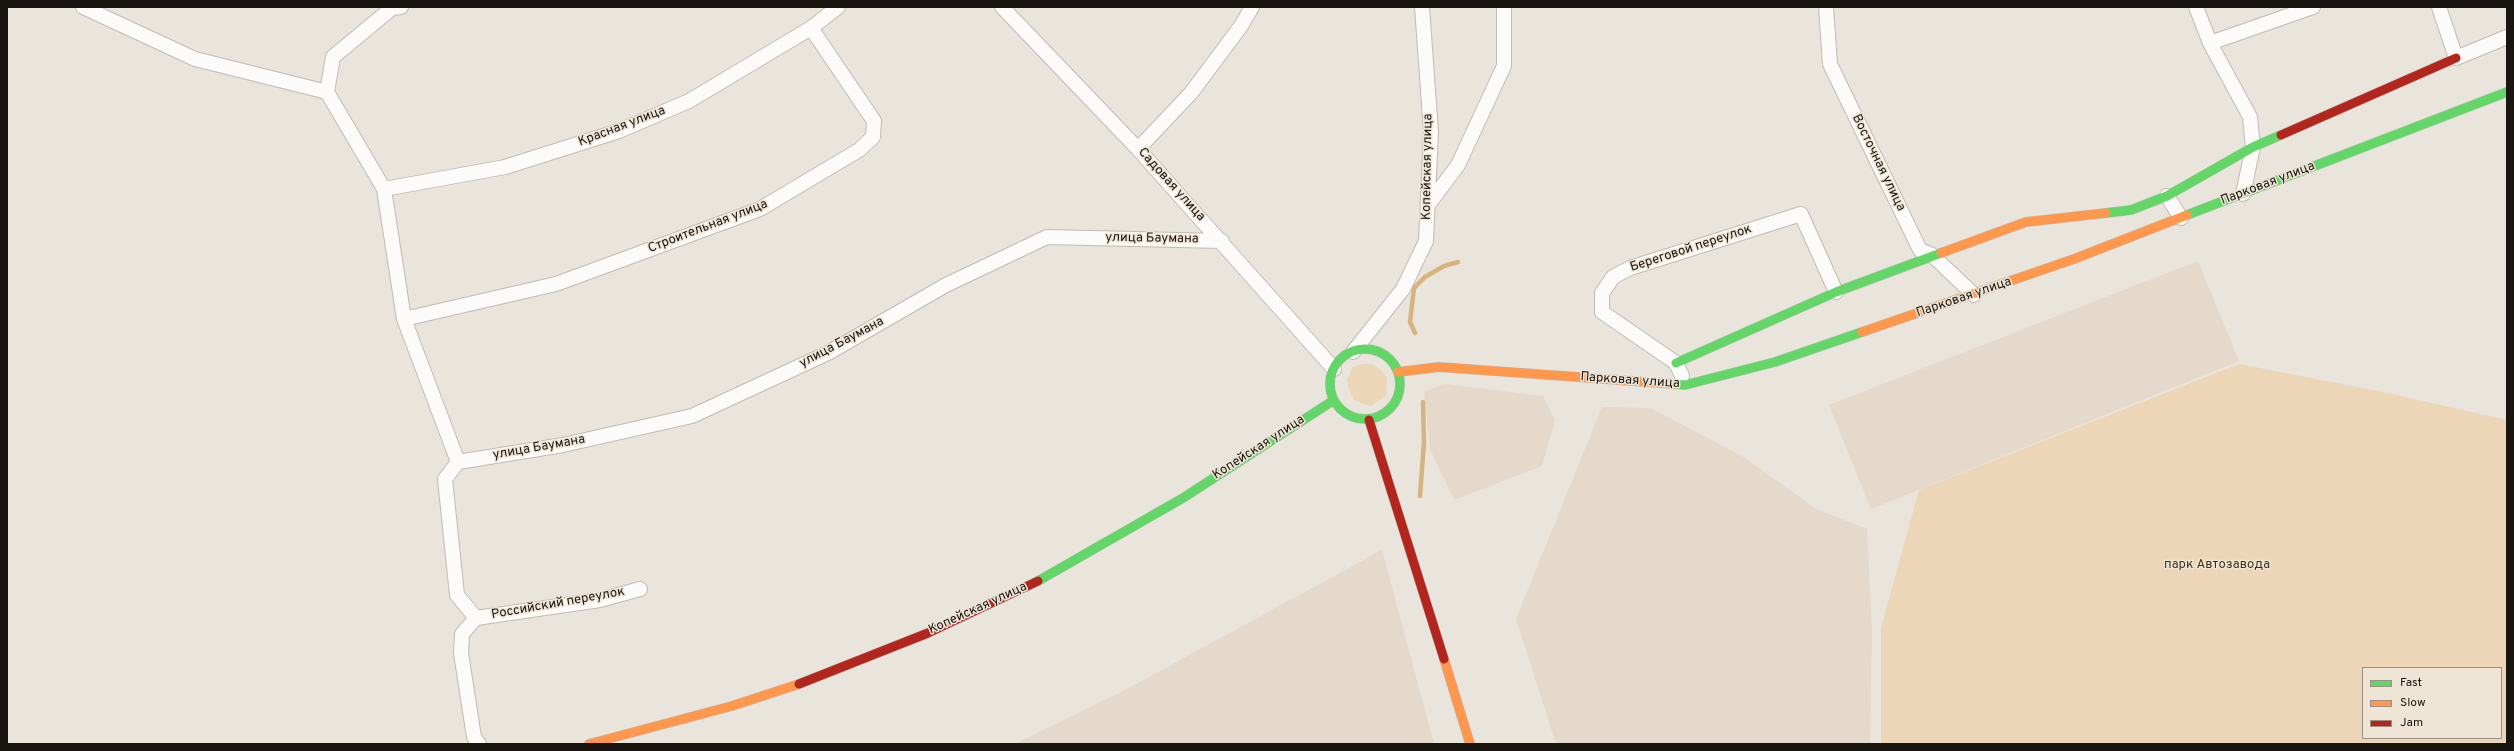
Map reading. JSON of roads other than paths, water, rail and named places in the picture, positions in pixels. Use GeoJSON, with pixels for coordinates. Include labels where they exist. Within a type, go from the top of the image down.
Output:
{"type":"FeatureCollection","features":[{"type":"Feature","properties":{"kind":"street"},"geometry":{"type":"LineString","coordinates":[[83,7],[195,59],[327,92]]}},
{"type":"Feature","properties":{"kind":"street"},"geometry":{"type":"LineString","coordinates":[[400,7],[392,8],[333,57],[327,92],[384,189],[404,319],[458,462],[445,479],[457,595],[476,618],[462,634],[461,653],[474,737],[480,744]]}},
{"type":"Feature","properties":{"kind":"street","name":"Красная улица"},"geometry":{"type":"LineString","coordinates":[[384,189],[505,167],[619,131],[689,101],[811,28],[838,7]]}},
{"type":"Feature","properties":{"kind":"street","name":"Садовая улица"},"geometry":{"type":"LineString","coordinates":[[1002,7],[1138,149],[1222,241],[1334,369]]}},
{"type":"Feature","properties":{"kind":"street"},"geometry":{"type":"LineString","coordinates":[[1138,149],[1191,93],[1241,26],[1252,7]]}},
{"type":"Feature","properties":{"kind":"street","name":"Копейская улица"},"geometry":{"type":"LineString","coordinates":[[1353,352],[1403,289],[1426,241],[1431,132],[1422,7]]}},
{"type":"Feature","properties":{"kind":"street"},"geometry":{"type":"LineString","coordinates":[[1428,205],[1458,165],[1504,66],[1504,7]]}},
{"type":"Feature","properties":{"kind":"street","name":"Восточная улица"},"geometry":{"type":"LineString","coordinates":[[1826,7],[1830,64],[1920,250],[1932,255],[1974,295]]}},
{"type":"Feature","properties":{"kind":"street"},"geometry":{"type":"LineString","coordinates":[[2196,7],[2210,43],[2250,117],[2253,147],[2243,194]]}},
{"type":"Feature","properties":{"kind":"street"},"geometry":{"type":"LineString","coordinates":[[2210,43],[2313,7]]}},
{"type":"Feature","properties":{"kind":"street"},"geometry":{"type":"LineString","coordinates":[[2439,7],[2456,58]]}},
{"type":"Feature","properties":{"kind":"street","name":"Строительная улица"},"geometry":{"type":"LineString","coordinates":[[404,319],[556,284],[760,209],[859,150],[873,137],[874,122],[811,28]]}},
{"type":"Feature","properties":{"kind":"street"},"geometry":{"type":"LineString","coordinates":[[1682,376],[1676,363],[1836,292],[1932,255],[2026,222],[2131,210],[2166,196],[2253,147],[2507,37]]}},
{"type":"Feature","properties":{"kind":"street","name":"Парковая улица"},"geometry":{"type":"LineString","coordinates":[[1398,372],[1439,367],[1685,385],[1775,362],[1974,295],[2182,218],[2507,92]]}},
{"type":"Feature","properties":{"kind":"street"},"geometry":{"type":"LineString","coordinates":[[2166,196],[2182,218]]}},
{"type":"Feature","properties":{"kind":"street","name":"Береговой переулок"},"geometry":{"type":"LineString","coordinates":[[1676,363],[1602,312],[1602,293],[1613,277],[1630,268],[1801,214],[1836,292]]}},
{"type":"Feature","properties":{"kind":"street","name":"улица Баумана"},"geometry":{"type":"LineString","coordinates":[[458,462],[564,445],[692,416],[828,353],[946,285],[1047,236],[1222,241]]}},
{"type":"Feature","properties":{"kind":"street"},"geometry":{"type":"LineString","coordinates":[[1375,351],[1389,359],[1398,372],[1400,388],[1395,403],[1384,414],[1369,420],[1355,418],[1342,411],[1334,400],[1331,379],[1334,369],[1342,359],[1353,352],[1375,351]]}},
{"type":"Feature","properties":{"kind":"street","name":"Копейская улица"},"geometry":{"type":"LineString","coordinates":[[589,744],[732,706],[826,675],[928,633],[1055,573],[1183,498],[1334,400]]}},
{"type":"Feature","properties":{"kind":"street"},"geometry":{"type":"LineString","coordinates":[[1369,420],[1470,744]]}},
{"type":"Feature","properties":{"kind":"street","name":"Российский переулок"},"geometry":{"type":"LineString","coordinates":[[476,618],[600,600],[640,589]]}},
{"type":"Feature","properties":{"kind":"waterway"},"geometry":{"type":"LineString","coordinates":[[1415,333],[1410,322],[1414,288],[1425,277],[1444,266],[1458,262]]}},
{"type":"Feature","properties":{"kind":"waterway"},"geometry":{"type":"LineString","coordinates":[[1420,496],[1424,442],[1423,402]]}},
{"type":"Feature","properties":{"kind":"park label","name":"парк Автозавода"},"geometry":{"type":"Point","coordinates":[2217,565]}}]}
